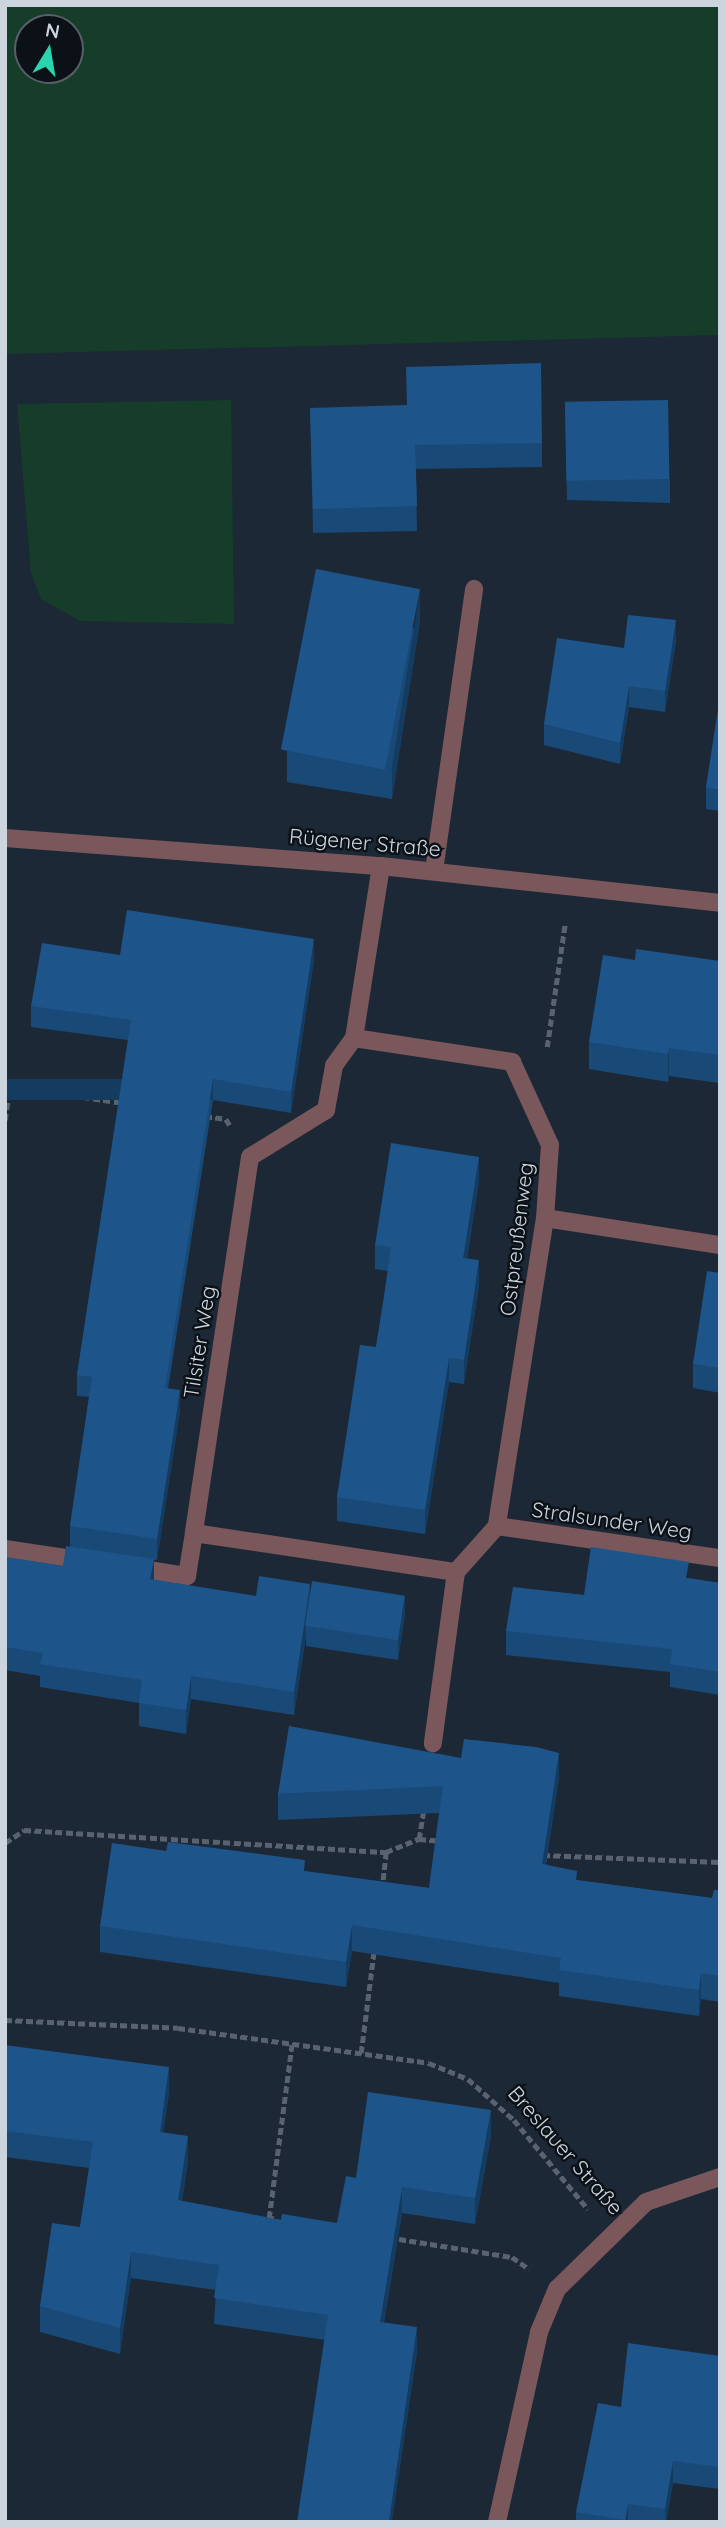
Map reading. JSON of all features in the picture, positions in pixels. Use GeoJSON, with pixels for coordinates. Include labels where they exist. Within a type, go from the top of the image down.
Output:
{"type":"FeatureCollection","features":[{"type":"Feature","properties":{"kind":"street"},"geometry":{"type":"LineString","coordinates":[[434,871],[474,590]]}},
{"type":"Feature","properties":{"kind":"street","name":"Rügener Straße"},"geometry":{"type":"LineString","coordinates":[[5,838],[381,866],[571,884],[720,903]]}},
{"type":"Feature","properties":{"kind":"street"},"geometry":{"type":"LineString","coordinates":[[250,1157],[326,1110],[334,1066],[354,1038],[381,866]]}},
{"type":"Feature","properties":{"kind":"street"},"geometry":{"type":"LineString","coordinates":[[354,1038],[512,1062]]}},
{"type":"Feature","properties":{"kind":"street","name":"Ostpreußenweg"},"geometry":{"type":"LineString","coordinates":[[497,1526],[545,1218],[550,1144],[512,1062]]}},
{"type":"Feature","properties":{"kind":"street","name":"Tilsiter Weg"},"geometry":{"type":"LineString","coordinates":[[5,1549],[187,1576],[250,1157]]}},
{"type":"Feature","properties":{"kind":"street"},"geometry":{"type":"LineString","coordinates":[[545,1218],[720,1245]]}},
{"type":"Feature","properties":{"kind":"street"},"geometry":{"type":"LineString","coordinates":[[433,1743],[456,1572],[497,1526]]}},
{"type":"Feature","properties":{"kind":"street","name":"Stralsunder Weg"},"geometry":{"type":"LineString","coordinates":[[497,1526],[720,1558]]}},
{"type":"Feature","properties":{"kind":"street"},"geometry":{"type":"LineString","coordinates":[[194,1533],[456,1572]]}},
{"type":"Feature","properties":{"kind":"street","name":"Breslauer Straße"},"geometry":{"type":"LineString","coordinates":[[497,2522],[538,2332],[557,2289],[646,2202],[720,2178]]}},
{"type":"Feature","properties":{"kind":"path"},"geometry":{"type":"LineString","coordinates":[[512,1062],[546,1049],[571,884]]}},
{"type":"Feature","properties":{"kind":"path"},"geometry":{"type":"LineString","coordinates":[[5,1120],[10,1086],[131,1104]]}},
{"type":"Feature","properties":{"kind":"path"},"geometry":{"type":"LineString","coordinates":[[199,1115],[226,1119],[250,1157]]}},
{"type":"Feature","properties":{"kind":"path"},"geometry":{"type":"LineString","coordinates":[[419,1839],[433,1743]]}},
{"type":"Feature","properties":{"kind":"path"},"geometry":{"type":"LineString","coordinates":[[5,1843],[24,1830],[386,1852],[419,1839],[445,1842]]}},
{"type":"Feature","properties":{"kind":"path"},"geometry":{"type":"LineString","coordinates":[[383,1880],[386,1852]]}},
{"type":"Feature","properties":{"kind":"path"},"geometry":{"type":"LineString","coordinates":[[535,1854],[720,1862]]}},
{"type":"Feature","properties":{"kind":"path"},"geometry":{"type":"LineString","coordinates":[[361,2053],[375,1939]]}},
{"type":"Feature","properties":{"kind":"path","name":"Breslauer Straße"},"geometry":{"type":"LineString","coordinates":[[5,2020],[178,2028],[429,2063],[468,2078],[514,2120],[610,2235]]}},
{"type":"Feature","properties":{"kind":"path"},"geometry":{"type":"LineString","coordinates":[[282,2220],[269,2218],[292,2043]]}},
{"type":"Feature","properties":{"kind":"path"},"geometry":{"type":"LineString","coordinates":[[399,2239],[512,2256],[557,2289]]}},
{"type":"Feature","properties":{"kind":"green space"},"geometry":{"type":"Polygon","coordinates":[[[5,5],[720,5],[720,335],[5,354],[5,5]]]}},
{"type":"Feature","properties":{"kind":"green space"},"geometry":{"type":"Polygon","coordinates":[[[231,400],[234,624],[80,621],[41,599],[31,573],[17,404],[231,400]]]}},
{"type":"Feature","properties":{"kind":"building"},"geometry":{"type":"Polygon","coordinates":[[[541,363],[542,443],[415,445],[417,506],[313,509],[310,408],[407,405],[406,367],[541,363]]]}},
{"type":"Feature","properties":{"kind":"building"},"geometry":{"type":"Polygon","coordinates":[[[668,400],[669,479],[566,481],[565,402],[668,400]]]}},
{"type":"Feature","properties":{"kind":"building"},"geometry":{"type":"Polygon","coordinates":[[[316,569],[420,589],[385,770],[281,750],[316,569]]]}},
{"type":"Feature","properties":{"kind":"building"},"geometry":{"type":"Polygon","coordinates":[[[628,615],[676,620],[665,691],[629,686],[620,743],[544,724],[557,638],[624,648],[628,615]]]}},
{"type":"Feature","properties":{"kind":"building"},"geometry":{"type":"Polygon","coordinates":[[[720,709],[720,790],[706,787],[720,709]]]}},
{"type":"Feature","properties":{"kind":"building"},"geometry":{"type":"Polygon","coordinates":[[[127,910],[314,939],[291,1092],[213,1079],[165,1388],[180,1390],[157,1539],[70,1526],[92,1377],[77,1375],[131,1020],[31,1006],[42,943],[120,955],[127,910]]]}},
{"type":"Feature","properties":{"kind":"building"},"geometry":{"type":"Polygon","coordinates":[[[636,949],[720,961],[719,1055],[669,1048],[668,1054],[589,1042],[603,955],[635,960],[636,949]]]}},
{"type":"Feature","properties":{"kind":"building"},"geometry":{"type":"Polygon","coordinates":[[[391,1143],[479,1157],[463,1258],[479,1260],[464,1360],[449,1358],[425,1510],[337,1497],[360,1345],[376,1347],[384,1297],[391,1247],[375,1245],[391,1143]]]}},
{"type":"Feature","properties":{"kind":"building"},"geometry":{"type":"Polygon","coordinates":[[[707,1271],[720,1273],[720,1368],[693,1364],[707,1271]]]}},
{"type":"Feature","properties":{"kind":"building"},"geometry":{"type":"Polygon","coordinates":[[[66,1546],[154,1559],[150,1579],[256,1596],[259,1576],[310,1584],[294,1692],[191,1676],[186,1710],[139,1703],[142,1680],[40,1664],[43,1653],[5,1647],[5,1557],[63,1566],[66,1546]]]}},
{"type":"Feature","properties":{"kind":"building"},"geometry":{"type":"Polygon","coordinates":[[[591,1547],[689,1562],[686,1578],[720,1583],[720,1672],[670,1664],[672,1649],[506,1631],[513,1587],[584,1595],[591,1547]]]}},
{"type":"Feature","properties":{"kind":"building"},"geometry":{"type":"Polygon","coordinates":[[[312,1581],[405,1596],[398,1640],[305,1625],[312,1581]]]}},
{"type":"Feature","properties":{"kind":"building"},"geometry":{"type":"Polygon","coordinates":[[[289,1726],[461,1758],[464,1739],[536,1747],[559,1753],[542,1864],[577,1871],[576,1880],[712,1898],[714,1890],[720,1890],[720,1976],[701,1973],[699,1990],[559,1970],[561,1958],[352,1925],[346,1962],[100,1926],[112,1843],[166,1851],[168,1842],[305,1860],[304,1871],[429,1888],[443,1786],[278,1794],[289,1726]]]}},
{"type":"Feature","properties":{"kind":"building"},"geometry":{"type":"Polygon","coordinates":[[[5,2045],[169,2067],[160,2132],[188,2136],[178,2200],[281,2220],[282,2214],[337,2223],[346,2176],[356,2178],[368,2092],[491,2110],[475,2198],[402,2187],[380,2322],[417,2327],[389,2522],[297,2522],[328,2315],[214,2298],[219,2265],[131,2252],[120,2328],[40,2306],[52,2223],[80,2227],[93,2142],[5,2131],[5,2045]]]}},
{"type":"Feature","properties":{"kind":"building"},"geometry":{"type":"Polygon","coordinates":[[[628,2343],[720,2356],[720,2467],[673,2461],[665,2509],[628,2504],[625,2520],[576,2512],[598,2403],[621,2407],[628,2343]]]}}]}
